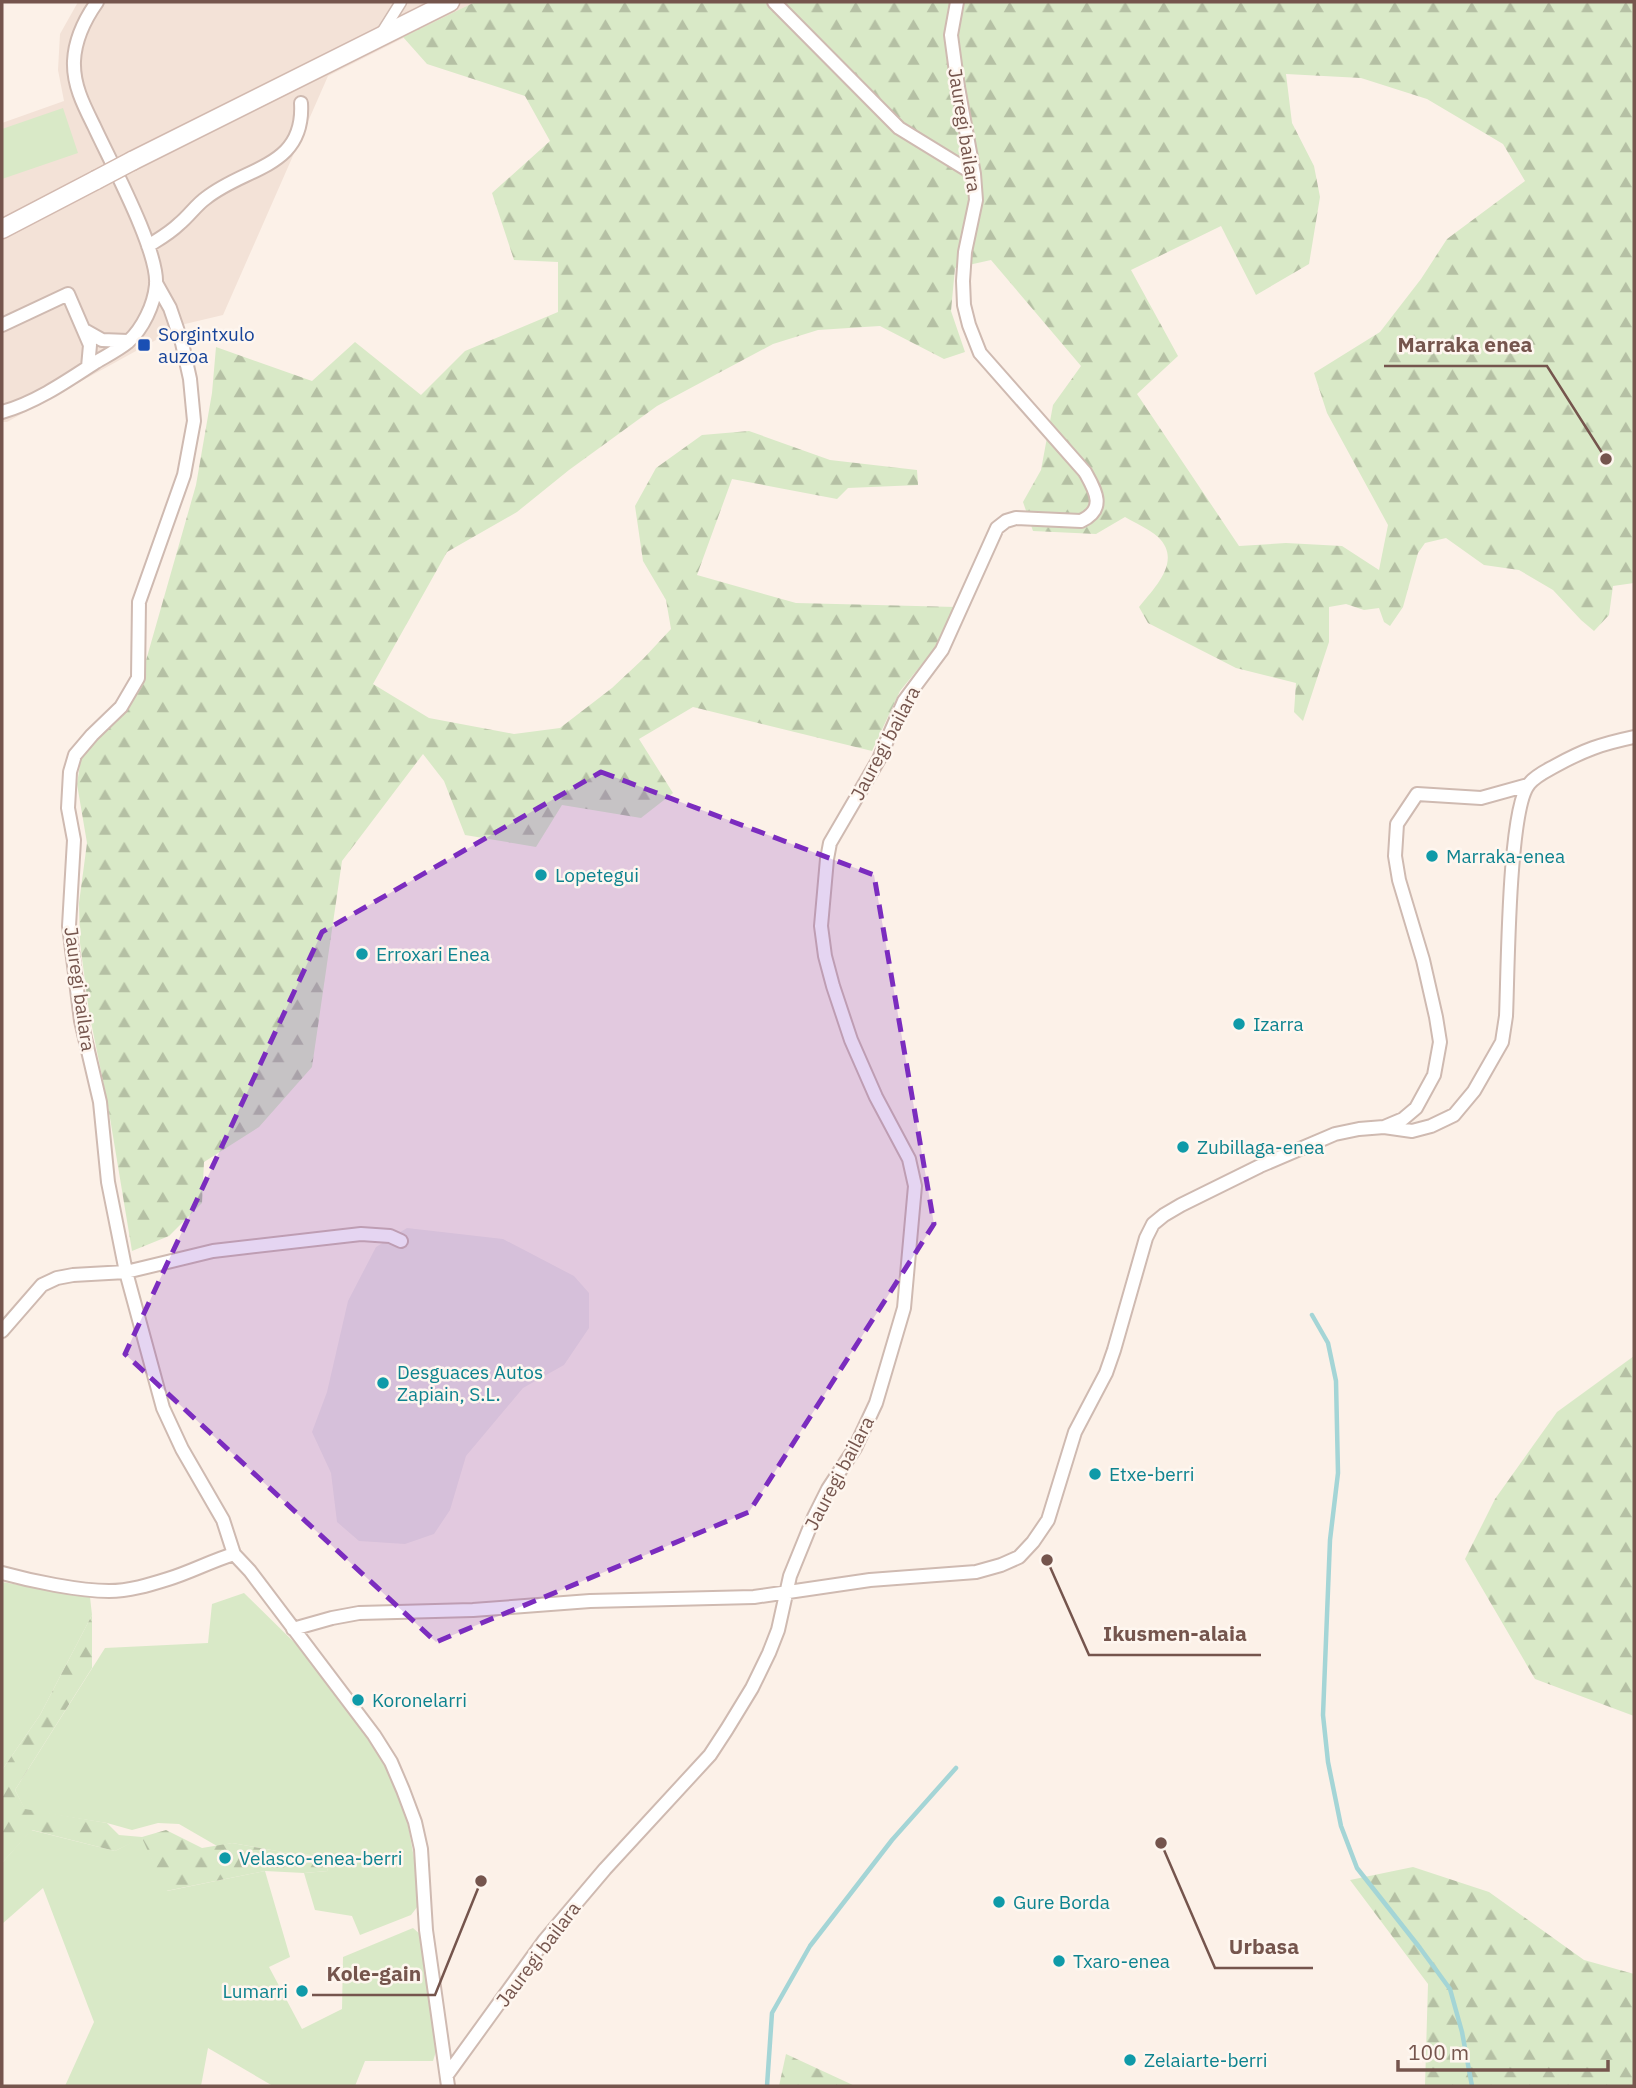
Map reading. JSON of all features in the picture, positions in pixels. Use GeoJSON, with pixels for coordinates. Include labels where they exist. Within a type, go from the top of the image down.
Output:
{"type":"FeatureCollection","features":[{"type":"Feature","properties":{"kind":"main road"},"geometry":{"type":"LineString","coordinates":[[2,229],[450,2]]}},
{"type":"Feature","properties":{"kind":"street"},"geometry":{"type":"LineString","coordinates":[[2,412],[25,404],[128,341],[151,307],[156,283],[148,246],[78,93],[74,62],[76,47],[84,21],[97,2]]}},
{"type":"Feature","properties":{"kind":"street"},"geometry":{"type":"LineString","coordinates":[[378,38],[401,2]]}},
{"type":"Feature","properties":{"kind":"street"},"geometry":{"type":"LineString","coordinates":[[774,2],[899,128],[974,174]]}},
{"type":"Feature","properties":{"kind":"street","name":"Jauregi bailara"},"geometry":{"type":"LineString","coordinates":[[447,2081],[544,1941],[605,1869],[710,1755],[752,1688],[769,1653],[790,1576],[814,1517],[828,1489],[855,1448],[876,1403],[904,1308],[915,1186],[909,1159],[876,1097],[851,1040],[825,956],[821,926],[830,843],[879,759],[904,701],[942,650],[997,528],[1016,518],[1081,521],[1091,516],[1096,508],[1097,494],[1086,472],[980,353],[969,325],[964,305],[963,281],[965,252],[976,200],[951,35],[957,2]]}},
{"type":"Feature","properties":{"kind":"street"},"geometry":{"type":"LineString","coordinates":[[148,246],[179,225],[206,197],[286,152],[296,138],[302,120],[301,103]]}},
{"type":"Feature","properties":{"kind":"street","name":"Jauregi bailara"},"geometry":{"type":"LineString","coordinates":[[156,283],[170,308],[182,343],[190,379],[194,421],[184,475],[139,602],[138,678],[121,707],[75,755],[70,772],[68,808],[74,840],[69,926],[81,1021],[100,1102],[108,1182],[126,1272],[163,1408],[223,1520],[234,1554],[374,1735],[390,1762],[415,1822],[421,1849],[426,1930],[447,2081]]}},
{"type":"Feature","properties":{"kind":"street"},"geometry":{"type":"LineString","coordinates":[[2,326],[68,294],[90,345],[88,367]]}},
{"type":"Feature","properties":{"kind":"street"},"geometry":{"type":"LineString","coordinates":[[86,331],[102,340],[128,341]]}},
{"type":"Feature","properties":{"kind":"street"},"geometry":{"type":"LineString","coordinates":[[1384,1127],[1403,1119],[1416,1108],[1434,1075],[1440,1042],[1423,960],[1399,880],[1395,856],[1397,824],[1417,794],[1481,797],[1528,785],[1544,772],[1582,751],[1634,737]]}},
{"type":"Feature","properties":{"kind":"street"},"geometry":{"type":"LineString","coordinates":[[293,1629],[359,1613],[473,1610],[590,1601],[754,1597],[870,1580],[976,1572],[1019,1557],[1048,1520],[1075,1432],[1106,1373],[1146,1238],[1153,1224],[1181,1205],[1272,1161],[1335,1135],[1359,1129],[1384,1127],[1412,1131],[1431,1126],[1454,1115],[1474,1091],[1502,1041],[1506,1016],[1513,857],[1519,809],[1528,785]]}},
{"type":"Feature","properties":{"kind":"street"},"geometry":{"type":"LineString","coordinates":[[2,1331],[42,1285],[57,1278],[126,1272],[213,1251],[348,1235],[390,1236],[401,1241]]}},
{"type":"Feature","properties":{"kind":"street"},"geometry":{"type":"LineString","coordinates":[[2,1573],[110,1591],[170,1579],[234,1554]]}},
{"type":"Feature","properties":{"kind":"highlighted area"},"geometry":{"type":"Polygon","coordinates":[[[601,772],[874,875],[934,1224],[749,1512],[436,1642],[125,1354],[322,932],[601,772]]]}},
{"type":"Feature","properties":{"kind":"shaded area"},"geometry":{"type":"Polygon","coordinates":[[[78,2],[475,2],[328,76],[223,315],[185,324],[7,422],[2,422],[2,123],[64,101],[58,70],[60,34],[78,2]]]}},
{"type":"Feature","properties":{"kind":"shaded area"},"geometry":{"type":"Polygon","coordinates":[[[407,1228],[503,1239],[574,1276],[589,1293],[589,1328],[564,1365],[523,1388],[466,1456],[450,1510],[434,1534],[405,1544],[359,1541],[337,1522],[331,1473],[312,1432],[327,1392],[348,1301],[376,1247],[407,1228]]]}},
{"type":"Feature","properties":{"kind":"green space"},"geometry":{"type":"Polygon","coordinates":[[[475,2],[1634,2],[1634,583],[1613,586],[1609,615],[1594,631],[1553,590],[1519,570],[1484,565],[1446,538],[1425,543],[1418,553],[1403,607],[1390,626],[1384,622],[1379,608],[1364,610],[1346,604],[1329,607],[1329,642],[1303,721],[1294,712],[1296,683],[1236,668],[1148,623],[1139,607],[1158,583],[1167,565],[1168,555],[1165,546],[1154,534],[1125,517],[1096,534],[1033,531],[1023,502],[1041,470],[1053,405],[1081,366],[991,260],[955,268],[951,311],[965,352],[944,359],[880,326],[818,330],[773,344],[657,406],[517,512],[447,552],[373,684],[429,718],[514,734],[560,728],[612,688],[671,629],[666,600],[643,561],[635,506],[656,468],[702,435],[749,431],[830,460],[917,470],[918,485],[848,488],[837,499],[732,479],[697,575],[796,603],[956,607],[945,636],[900,691],[872,751],[693,707],[639,739],[673,793],[641,818],[562,805],[536,847],[465,835],[444,781],[423,754],[342,861],[312,1067],[259,1127],[204,1162],[202,1203],[169,1236],[132,1251],[89,1012],[80,943],[79,903],[87,843],[77,784],[81,758],[141,678],[196,485],[212,393],[216,347],[312,381],[355,342],[421,395],[465,351],[558,312],[558,262],[514,260],[492,193],[550,141],[525,96],[427,64],[403,37],[475,2]],[[1286,74],[1292,123],[1314,166],[1320,197],[1309,264],[1256,295],[1221,226],[1131,270],[1178,356],[1137,394],[1239,546],[1286,543],[1342,546],[1379,570],[1388,525],[1327,413],[1314,373],[1380,332],[1421,279],[1447,239],[1525,181],[1503,144],[1427,99],[1361,78],[1286,74]]]}},
{"type":"Feature","properties":{"kind":"green space"},"geometry":{"type":"Polygon","coordinates":[[[63,108],[78,153],[2,179],[2,129],[63,108]]]}},
{"type":"Feature","properties":{"kind":"green space"},"geometry":{"type":"Polygon","coordinates":[[[1634,1356],[1634,1716],[1535,1679],[1465,1559],[1495,1499],[1557,1412],[1634,1356]]]}},
{"type":"Feature","properties":{"kind":"green space"},"geometry":{"type":"Polygon","coordinates":[[[2,1582],[90,1597],[92,1615],[40,1715],[2,1770],[2,1582]]]}},
{"type":"Feature","properties":{"kind":"green space"},"geometry":{"type":"Polygon","coordinates":[[[244,1593],[300,1648],[389,1771],[406,1814],[416,1869],[418,1906],[411,1915],[360,1935],[352,1916],[315,1910],[304,1873],[328,1871],[322,1853],[300,1855],[232,1843],[217,1846],[179,1824],[158,1823],[132,1830],[107,1823],[25,1810],[15,1790],[105,1648],[208,1643],[212,1604],[244,1593]]]}},
{"type":"Feature","properties":{"kind":"green space"},"geometry":{"type":"Polygon","coordinates":[[[92,1615],[92,1668],[15,1790],[25,1809],[107,1823],[119,1835],[142,1837],[166,1830],[202,1848],[232,1843],[300,1855],[322,1853],[328,1871],[265,1871],[166,1891],[142,1838],[115,1851],[32,1830],[2,1863],[2,1770],[40,1715],[92,1615]]]}},
{"type":"Feature","properties":{"kind":"green space"},"geometry":{"type":"Polygon","coordinates":[[[31,1830],[115,1851],[142,1837],[167,1891],[265,1871],[290,1957],[269,1967],[302,2029],[342,2009],[343,1957],[413,1928],[421,1935],[438,2045],[433,2061],[365,2061],[355,2086],[273,2086],[208,2048],[201,2086],[65,2086],[94,2022],[43,1888],[2,1924],[2,1863],[31,1830]]]}},
{"type":"Feature","properties":{"kind":"green space"},"geometry":{"type":"Polygon","coordinates":[[[1413,1867],[1489,1892],[1584,1960],[1634,1974],[1634,2086],[1425,2086],[1428,1984],[1350,1880],[1413,1867]]]}},
{"type":"Feature","properties":{"kind":"green space"},"geometry":{"type":"Polygon","coordinates":[[[786,2054],[855,2086],[779,2086],[786,2054]]]}},
{"type":"Feature","properties":{"kind":"waterway"},"geometry":{"type":"LineString","coordinates":[[1312,1315],[1328,1343],[1336,1381],[1338,1473],[1330,1540],[1323,1715],[1328,1762],[1341,1826],[1357,1868],[1450,1989],[1462,2032],[1472,2086]]}},
{"type":"Feature","properties":{"kind":"waterway"},"geometry":{"type":"LineString","coordinates":[[767,2086],[772,2013],[810,1946],[892,1840],[956,1768]]}},
{"type":"Feature","properties":{"kind":"place","name":"Sorgintxulo auzoa"},"geometry":{"type":"Point","coordinates":[144,345]}},
{"type":"Feature","properties":{"kind":"place","name":"Marraka enea"},"geometry":{"type":"Point","coordinates":[1606,459]}},
{"type":"Feature","properties":{"kind":"place","name":"Marraka-enea"},"geometry":{"type":"Point","coordinates":[1432,856]}},
{"type":"Feature","properties":{"kind":"place","name":"Lopetegui"},"geometry":{"type":"Point","coordinates":[541,875]}},
{"type":"Feature","properties":{"kind":"place","name":"Erroxari Enea"},"geometry":{"type":"Point","coordinates":[362,954]}},
{"type":"Feature","properties":{"kind":"place","name":"Izarra"},"geometry":{"type":"Point","coordinates":[1239,1024]}},
{"type":"Feature","properties":{"kind":"place","name":"Zubillaga-enea"},"geometry":{"type":"Point","coordinates":[1183,1147]}},
{"type":"Feature","properties":{"kind":"place","name":"Desguaces Autos Zapiain, S.L."},"geometry":{"type":"Point","coordinates":[383,1383]}},
{"type":"Feature","properties":{"kind":"place","name":"Etxe-berri"},"geometry":{"type":"Point","coordinates":[1095,1474]}},
{"type":"Feature","properties":{"kind":"place","name":"Ikusmen-alaia"},"geometry":{"type":"Point","coordinates":[1047,1560]}},
{"type":"Feature","properties":{"kind":"place","name":"Koronelarri"},"geometry":{"type":"Point","coordinates":[358,1700]}},
{"type":"Feature","properties":{"kind":"place","name":"Urbasa"},"geometry":{"type":"Point","coordinates":[1161,1843]}},
{"type":"Feature","properties":{"kind":"place","name":"Velasco-enea-berri"},"geometry":{"type":"Point","coordinates":[225,1858]}},
{"type":"Feature","properties":{"kind":"place","name":"Kole-gain"},"geometry":{"type":"Point","coordinates":[481,1881]}},
{"type":"Feature","properties":{"kind":"place","name":"Gure Borda"},"geometry":{"type":"Point","coordinates":[999,1902]}},
{"type":"Feature","properties":{"kind":"place","name":"Txaro-enea"},"geometry":{"type":"Point","coordinates":[1059,1961]}},
{"type":"Feature","properties":{"kind":"place","name":"Lumarri"},"geometry":{"type":"Point","coordinates":[302,1991]}},
{"type":"Feature","properties":{"kind":"place","name":"Zelaiarte-berri"},"geometry":{"type":"Point","coordinates":[1130,2060]}}]}
